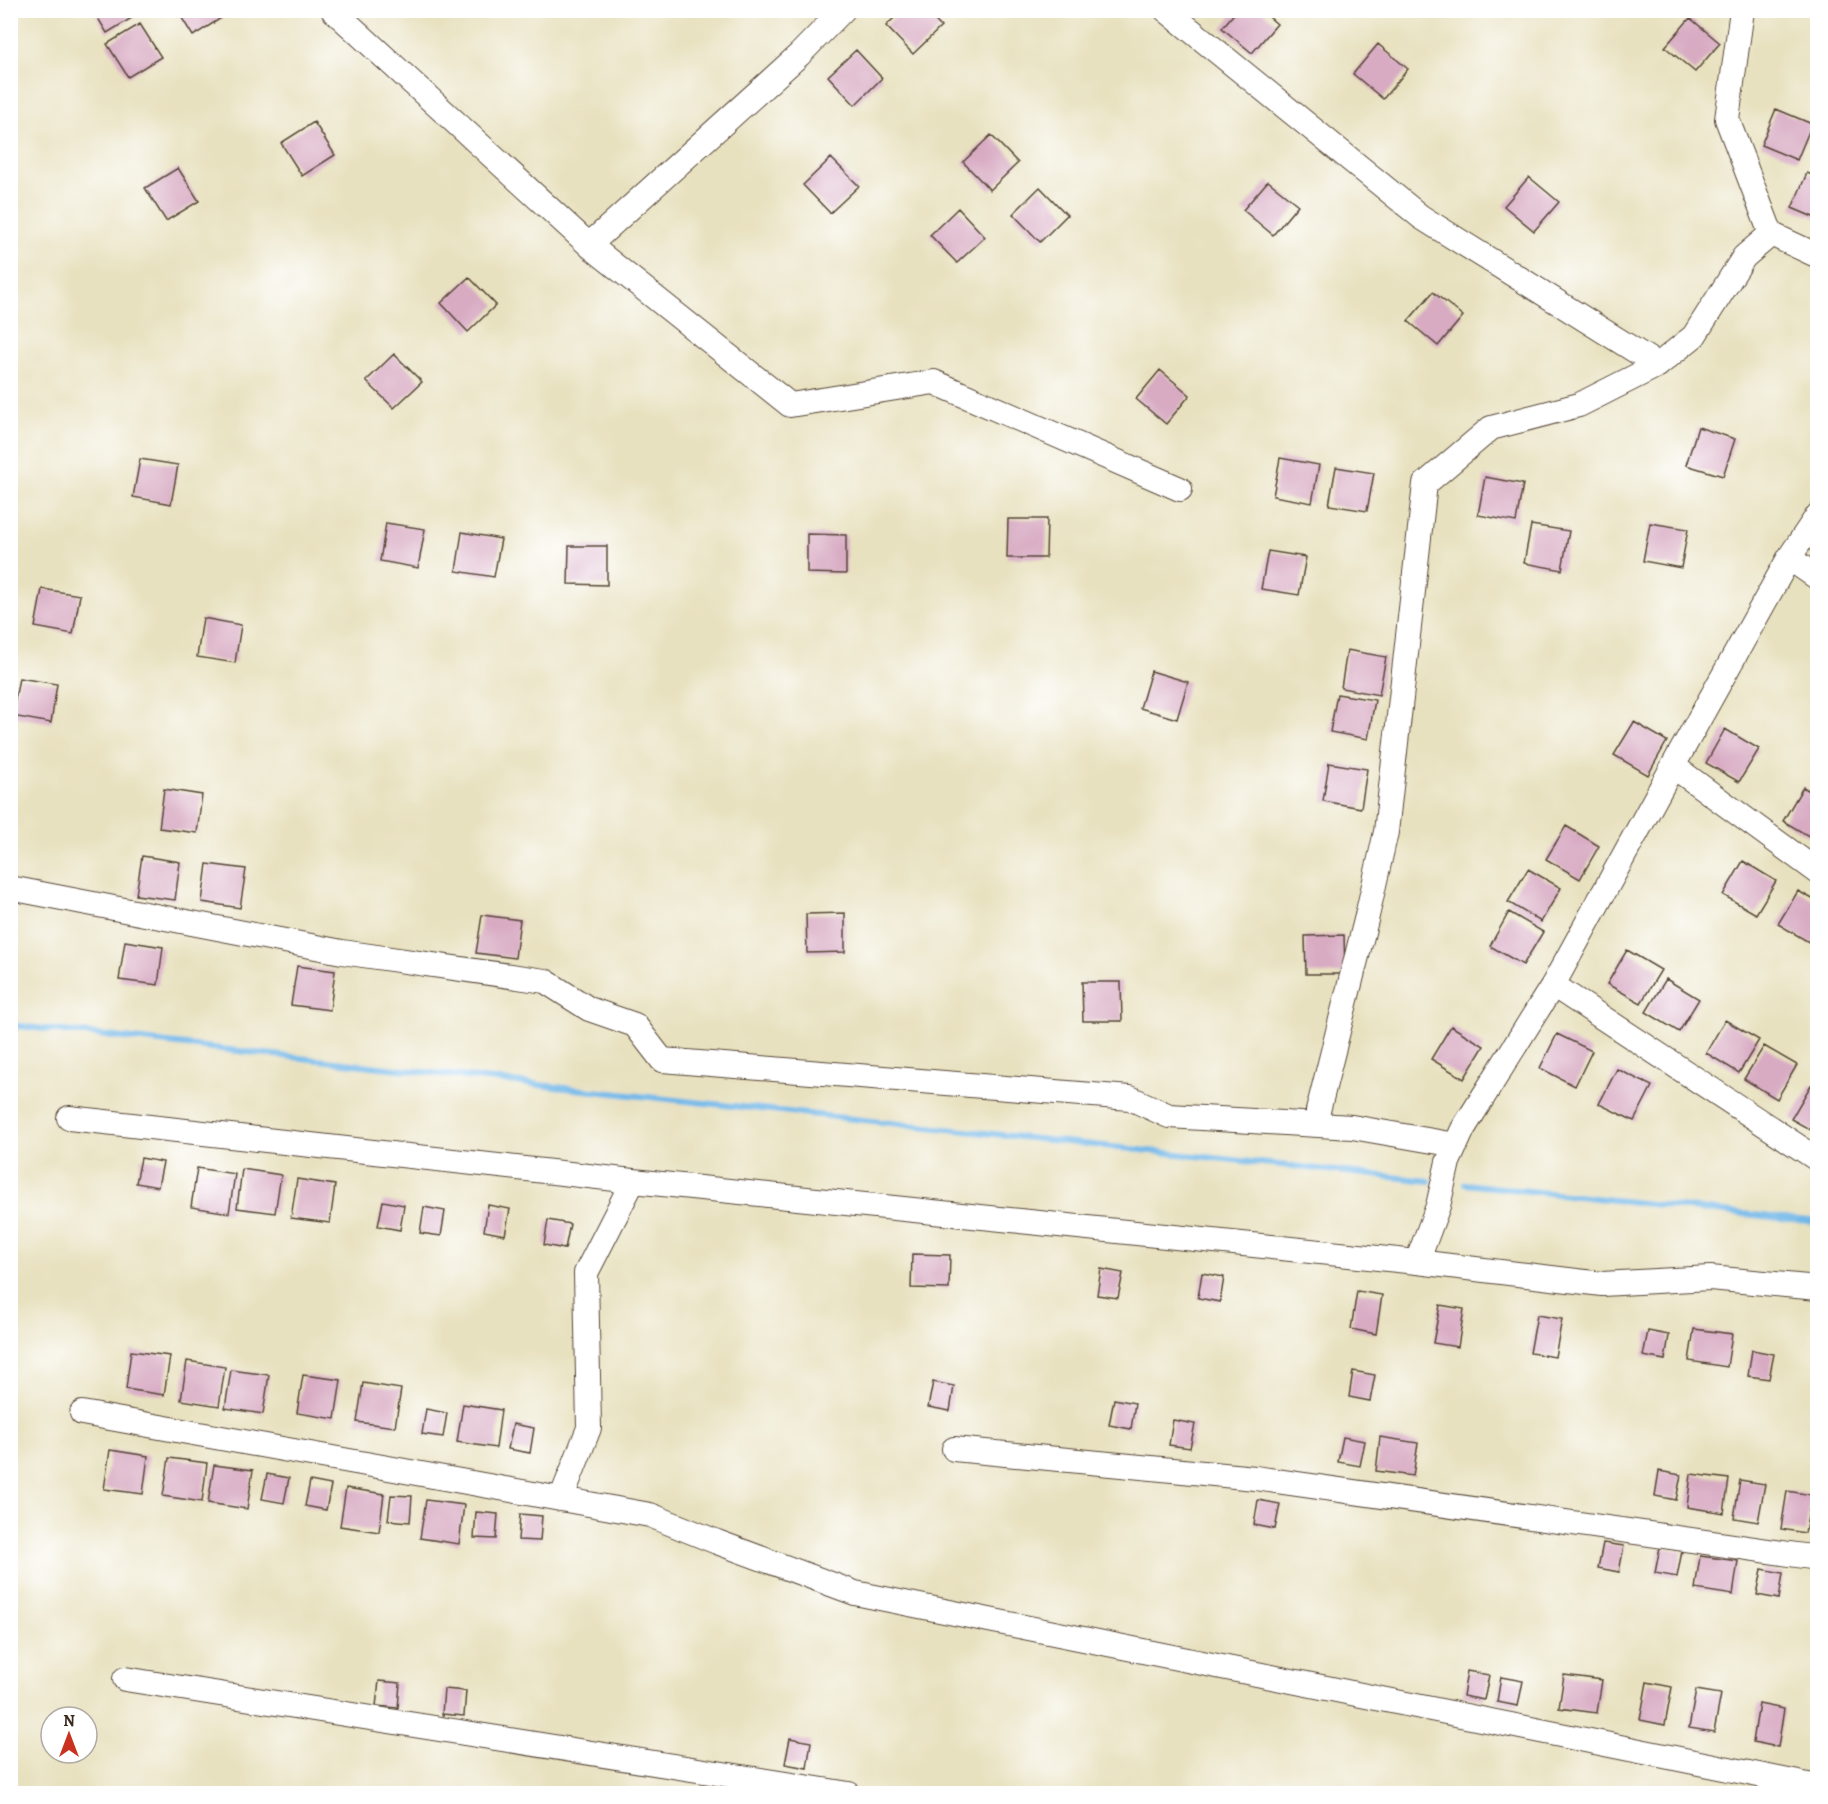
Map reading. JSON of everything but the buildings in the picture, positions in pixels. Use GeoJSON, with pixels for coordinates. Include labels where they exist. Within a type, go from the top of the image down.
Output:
{"type":"FeatureCollection","features":[{"type":"Feature","properties":{"kind":"street"},"geometry":{"type":"LineString","coordinates":[[333,10],[589,245],[790,405],[934,382],[1180,489]]}},
{"type":"Feature","properties":{"kind":"street"},"geometry":{"type":"LineString","coordinates":[[589,245],[800,55],[843,10]]}},
{"type":"Feature","properties":{"kind":"street"},"geometry":{"type":"LineString","coordinates":[[1166,10],[1421,217],[1658,365]]}},
{"type":"Feature","properties":{"kind":"street"},"geometry":{"type":"LineString","coordinates":[[1742,10],[1727,119],[1771,234],[1818,256]]}},
{"type":"Feature","properties":{"kind":"street"},"geometry":{"type":"LineString","coordinates":[[1318,1111],[1386,832],[1425,483],[1491,428],[1579,405],[1658,365],[1694,336],[1744,257],[1771,234]]}},
{"type":"Feature","properties":{"kind":"street"},"geometry":{"type":"LineString","coordinates":[[1418,1262],[1438,1206],[1448,1162],[1463,1129],[1553,985],[1789,558],[1818,514]]}},
{"type":"Feature","properties":{"kind":"street"},"geometry":{"type":"LineString","coordinates":[[1789,558],[1818,578]]}},
{"type":"Feature","properties":{"kind":"street"},"geometry":{"type":"LineString","coordinates":[[1673,766],[1818,873]]}},
{"type":"Feature","properties":{"kind":"street"},"geometry":{"type":"LineString","coordinates":[[10,888],[342,952],[545,981],[589,1009],[635,1025],[663,1060],[1130,1098],[1168,1116],[1352,1127],[1456,1145]]}},
{"type":"Feature","properties":{"kind":"street"},"geometry":{"type":"LineString","coordinates":[[1553,985],[1817,1160]]}},
{"type":"Feature","properties":{"kind":"street"},"geometry":{"type":"LineString","coordinates":[[69,1118],[633,1181],[1418,1262],[1602,1284],[1710,1278],[1818,1288]]}},
{"type":"Feature","properties":{"kind":"street"},"geometry":{"type":"LineString","coordinates":[[561,1499],[589,1428],[586,1273],[633,1181]]}},
{"type":"Feature","properties":{"kind":"street"},"geometry":{"type":"LineString","coordinates":[[82,1413],[650,1515],[855,1593],[1818,1787]]}},
{"type":"Feature","properties":{"kind":"street"},"geometry":{"type":"LineString","coordinates":[[954,1449],[1255,1478],[1818,1558]]}},
{"type":"Feature","properties":{"kind":"street"},"geometry":{"type":"LineString","coordinates":[[125,1679],[849,1794]]}},
{"type":"Feature","properties":{"kind":"waterway"},"geometry":{"type":"LineString","coordinates":[[10,1025],[556,1087],[1429,1181]]}},
{"type":"Feature","properties":{"kind":"waterway"},"geometry":{"type":"LineString","coordinates":[[1465,1184],[1818,1222]]}}]}
